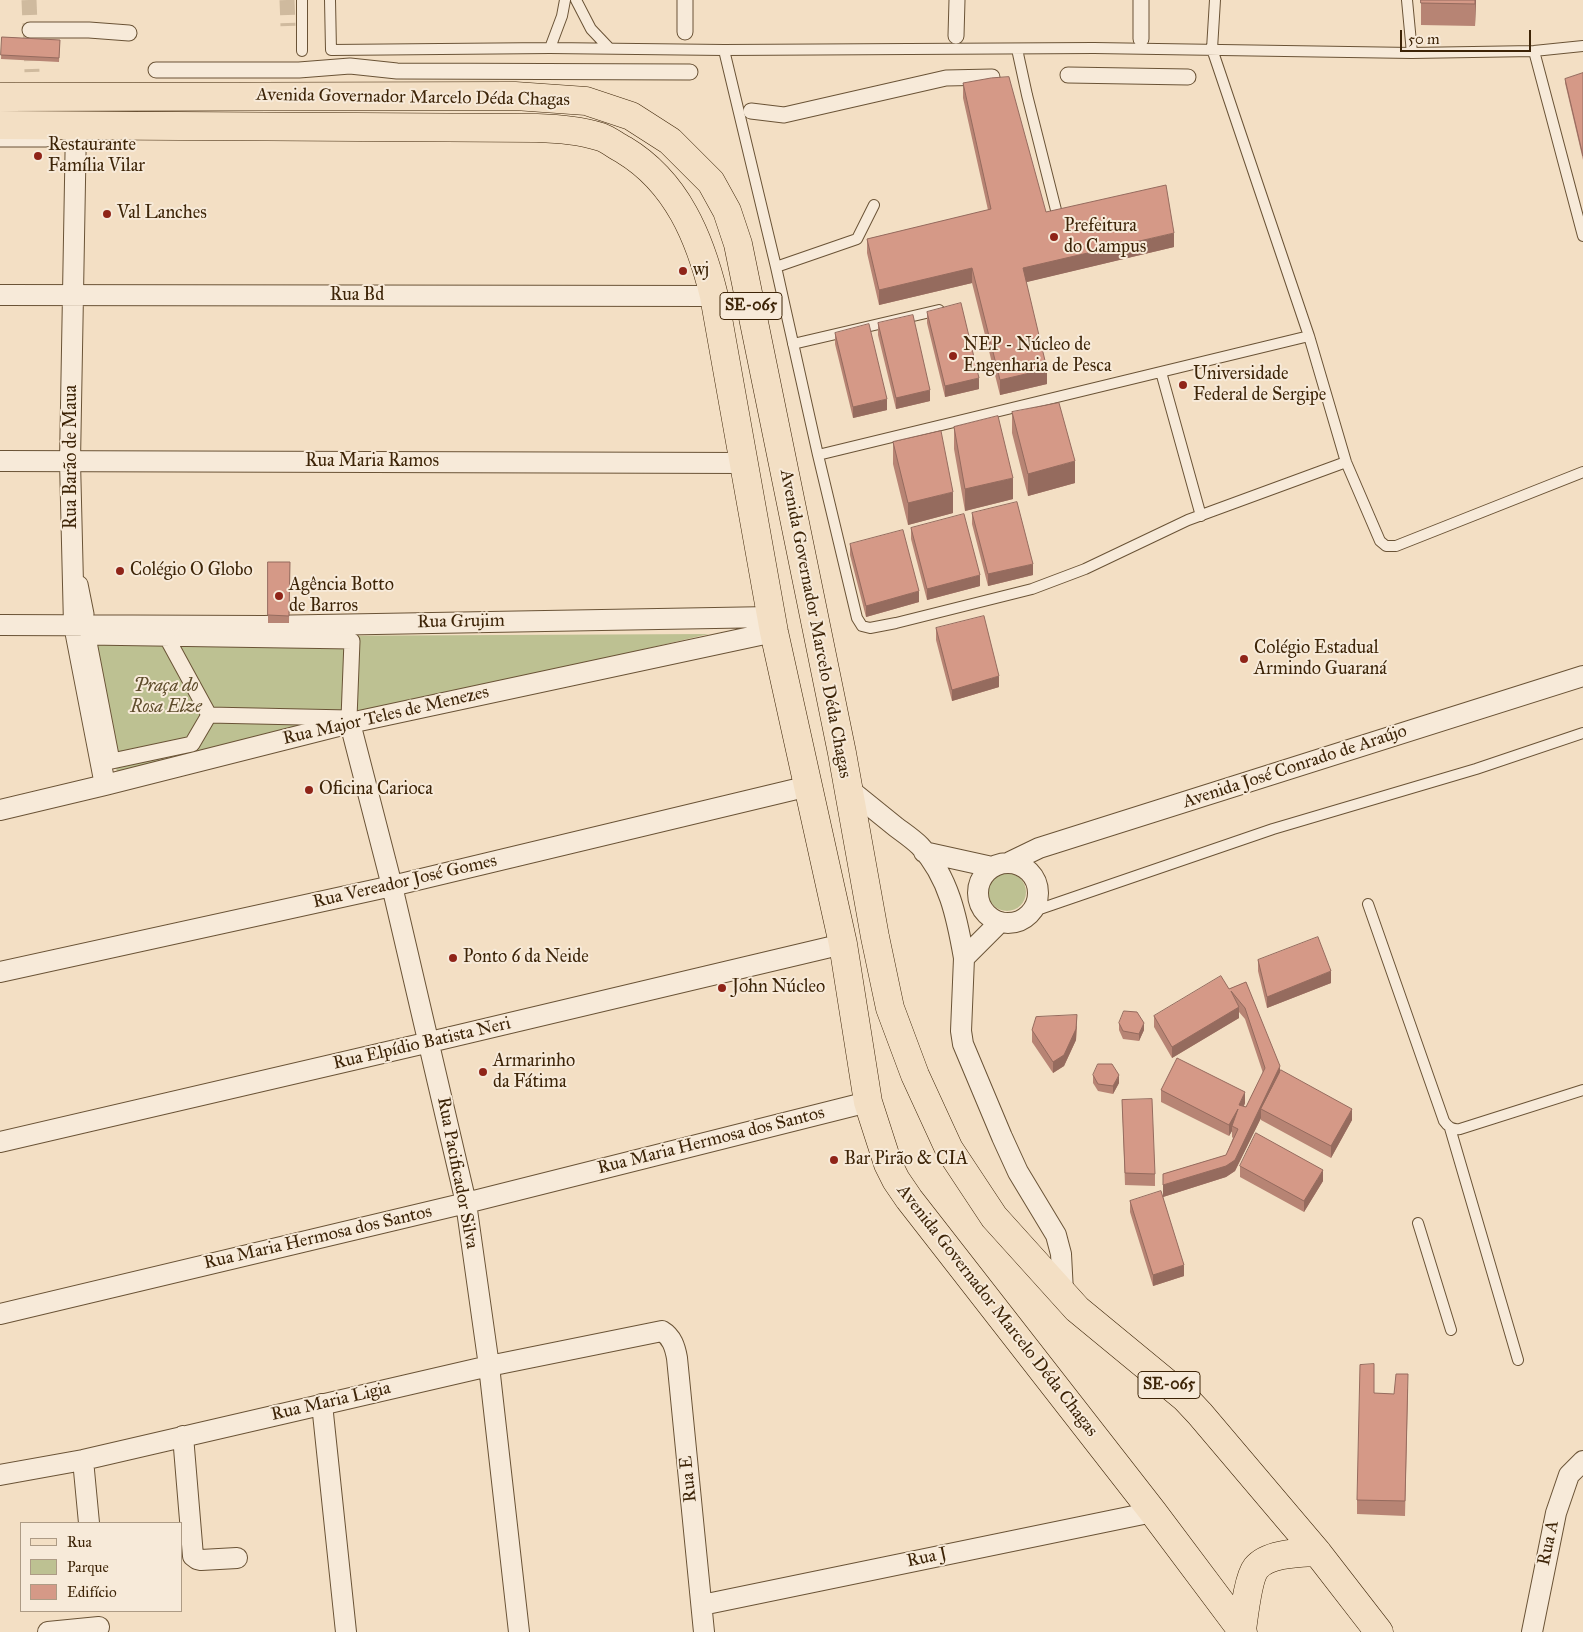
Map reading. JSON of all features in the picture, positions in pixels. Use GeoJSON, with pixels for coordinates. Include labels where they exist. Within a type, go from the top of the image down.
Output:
{"type":"FeatureCollection","features":[{"type":"Feature","properties":{"kind":"main road","name":"Avenida Governador Marcelo Déda Chagas"},"geometry":{"type":"LineString","coordinates":[[8,97],[515,96],[586,101],[631,116],[670,141],[711,182],[727,211],[738,244],[849,789],[875,937],[890,1008],[915,1075],[949,1149],[994,1216],[1077,1309],[1185,1398],[1200,1414],[1316,1552],[1379,1632]]}},
{"type":"Feature","properties":{"kind":"main road"},"geometry":{"type":"LineString","coordinates":[[8,97],[31,125]]}},
{"type":"Feature","properties":{"kind":"main road","name":"Avenida Governador Marcelo Déda Chagas"},"geometry":{"type":"LineString","coordinates":[[0,125],[31,125],[76,132],[562,129],[601,137],[634,157],[658,177],[674,196],[689,221],[698,242],[714,296],[772,625],[843,944],[868,1102],[888,1164],[896,1180],[1153,1512],[1242,1631]]}},
{"type":"Feature","properties":{"kind":"main road"},"geometry":{"type":"LineString","coordinates":[[1242,1631],[1251,1581],[1256,1568],[1271,1558],[1284,1554],[1316,1552]]}},
{"type":"Feature","properties":{"kind":"street"},"geometry":{"type":"LineString","coordinates":[[684,32],[685,0]]}},
{"type":"Feature","properties":{"kind":"street"},"geometry":{"type":"LineString","coordinates":[[956,36],[957,0]]}},
{"type":"Feature","properties":{"kind":"street"},"geometry":{"type":"LineString","coordinates":[[1141,0],[1141,39]]}},
{"type":"Feature","properties":{"kind":"street"},"geometry":{"type":"LineString","coordinates":[[30,30],[89,30],[129,33]]}},
{"type":"Feature","properties":{"kind":"street"},"geometry":{"type":"LineString","coordinates":[[156,70],[299,70],[350,66],[398,71],[690,72]]}},
{"type":"Feature","properties":{"kind":"street"},"geometry":{"type":"LineString","coordinates":[[1068,75],[1188,77]]}},
{"type":"Feature","properties":{"kind":"street"},"geometry":{"type":"LineString","coordinates":[[751,111],[784,115],[946,78],[992,78]]}},
{"type":"Feature","properties":{"kind":"street"},"geometry":{"type":"LineString","coordinates":[[0,139],[76,132]]}},
{"type":"Feature","properties":{"kind":"street","name":"Rua Barão de Maua"},"geometry":{"type":"LineString","coordinates":[[76,132],[78,300],[74,466],[80,620],[105,785]]}},
{"type":"Feature","properties":{"kind":"street","name":"Rua Bd"},"geometry":{"type":"LineString","coordinates":[[0,295],[78,300],[714,296]]}},
{"type":"Feature","properties":{"kind":"street","name":"Rua Maria Ramos"},"geometry":{"type":"LineString","coordinates":[[0,461],[74,466],[744,463]]}},
{"type":"Feature","properties":{"kind":"street","name":"Rua Grujim"},"geometry":{"type":"LineString","coordinates":[[0,625],[80,620],[263,626],[772,625]]}},
{"type":"Feature","properties":{"kind":"street","name":"Rua Major Teles de Menezes"},"geometry":{"type":"LineString","coordinates":[[0,810],[350,723],[772,625]]}},
{"type":"Feature","properties":{"kind":"street"},"geometry":{"type":"LineString","coordinates":[[88,637],[352,641],[349,718],[209,715],[192,744],[112,761],[88,637]]}},
{"type":"Feature","properties":{"kind":"street"},"geometry":{"type":"LineString","coordinates":[[167,638],[209,715]]}},
{"type":"Feature","properties":{"kind":"street","name":"Avenida José Conrado de Araújo"},"geometry":{"type":"LineString","coordinates":[[1001,865],[1039,848],[1583,676]]}},
{"type":"Feature","properties":{"kind":"street","name":"Rua Pacificador Silva"},"geometry":{"type":"LineString","coordinates":[[350,723],[430,1042],[466,1203],[489,1366],[519,1632]]}},
{"type":"Feature","properties":{"kind":"street","name":"Rua Vereador José Gomes"},"geometry":{"type":"LineString","coordinates":[[0,972],[392,886],[809,786]]}},
{"type":"Feature","properties":{"kind":"street"},"geometry":{"type":"LineString","coordinates":[[849,789],[920,846],[943,880],[951,898],[958,923],[964,958],[961,1031],[963,1044],[1018,1172],[1056,1235],[1061,1254],[1063,1292]]}},
{"type":"Feature","properties":{"kind":"street"},"geometry":{"type":"LineString","coordinates":[[924,852],[1001,865],[1019,864],[1027,869],[1034,876],[1038,885],[1036,906],[1021,920],[1011,923],[1000,922],[991,918],[979,901],[978,891],[980,882],[985,874],[1001,865]]}},
{"type":"Feature","properties":{"kind":"street"},"geometry":{"type":"LineString","coordinates":[[964,958],[1000,922]]}},
{"type":"Feature","properties":{"kind":"street","name":"Rua Elpídio Batista Neri"},"geometry":{"type":"LineString","coordinates":[[0,1142],[843,944]]}},
{"type":"Feature","properties":{"kind":"street","name":"Rua Maria Hermosa dos Santos"},"geometry":{"type":"LineString","coordinates":[[0,1314],[466,1203],[868,1102]]}},
{"type":"Feature","properties":{"kind":"street","name":"Rua Maria Ligia"},"geometry":{"type":"LineString","coordinates":[[0,1475],[82,1460],[489,1366],[662,1331]]}},
{"type":"Feature","properties":{"kind":"street","name":"Rua E"},"geometry":{"type":"LineString","coordinates":[[662,1331],[671,1340],[677,1358],[704,1632]]}},
{"type":"Feature","properties":{"kind":"street"},"geometry":{"type":"LineString","coordinates":[[322,1404],[346,1632]]}},
{"type":"Feature","properties":{"kind":"street"},"geometry":{"type":"LineString","coordinates":[[183,1436],[193,1556],[202,1560],[237,1558]]}},
{"type":"Feature","properties":{"kind":"street"},"geometry":{"type":"LineString","coordinates":[[82,1460],[89,1522]]}},
{"type":"Feature","properties":{"kind":"street","name":"Rua A"},"geometry":{"type":"LineString","coordinates":[[1532,1632],[1556,1513],[1569,1475],[1583,1461]]}},
{"type":"Feature","properties":{"kind":"street","name":"Rua J"},"geometry":{"type":"LineString","coordinates":[[702,1604],[1153,1512]]}},
{"type":"Feature","properties":{"kind":"street"},"geometry":{"type":"LineString","coordinates":[[48,1632],[99,1623]]}},
{"type":"Feature","properties":{"kind":"lane"},"geometry":{"type":"LineString","coordinates":[[302,0],[302,51]]}},
{"type":"Feature","properties":{"kind":"lane"},"geometry":{"type":"LineString","coordinates":[[330,0],[331,50],[550,48],[724,50],[1017,49],[1412,53],[1534,51],[1583,46]]}},
{"type":"Feature","properties":{"kind":"lane"},"geometry":{"type":"LineString","coordinates":[[550,48],[562,16],[564,0]]}},
{"type":"Feature","properties":{"kind":"lane"},"geometry":{"type":"LineString","coordinates":[[576,0],[591,29],[610,48]]}},
{"type":"Feature","properties":{"kind":"lane"},"geometry":{"type":"LineString","coordinates":[[1215,0],[1212,50],[1309,336],[1346,462],[1380,542],[1390,547],[1402,544],[1583,472]]}},
{"type":"Feature","properties":{"kind":"lane"},"geometry":{"type":"LineString","coordinates":[[1406,0],[1412,53]]}},
{"type":"Feature","properties":{"kind":"lane"},"geometry":{"type":"LineString","coordinates":[[1017,49],[1056,210]]}},
{"type":"Feature","properties":{"kind":"lane"},"geometry":{"type":"LineString","coordinates":[[724,50],[857,618],[862,626],[866,628],[896,623],[1032,589],[1085,569],[1201,516],[1346,462]]}},
{"type":"Feature","properties":{"kind":"lane"},"geometry":{"type":"LineString","coordinates":[[1534,51],[1583,236]]}},
{"type":"Feature","properties":{"kind":"lane"},"geometry":{"type":"LineString","coordinates":[[776,267],[857,240],[874,205]]}},
{"type":"Feature","properties":{"kind":"lane"},"geometry":{"type":"LineString","coordinates":[[794,344],[952,306]]}},
{"type":"Feature","properties":{"kind":"lane"},"geometry":{"type":"LineString","coordinates":[[818,455],[1309,336]]}},
{"type":"Feature","properties":{"kind":"lane"},"geometry":{"type":"LineString","coordinates":[[1161,372],[1201,516]]}},
{"type":"Feature","properties":{"kind":"lane"},"geometry":{"type":"LineString","coordinates":[[1031,912],[1273,829],[1476,769],[1583,733]]}},
{"type":"Feature","properties":{"kind":"lane"},"geometry":{"type":"LineString","coordinates":[[1368,904],[1444,1121],[1450,1128],[1518,1360]]}},
{"type":"Feature","properties":{"kind":"lane"},"geometry":{"type":"LineString","coordinates":[[1450,1128],[1460,1129],[1583,1090]]}},
{"type":"Feature","properties":{"kind":"lane"},"geometry":{"type":"LineString","coordinates":[[1418,1223],[1450,1330]]}},
{"type":"Feature","properties":{"kind":"green space","name":"Praça do Rosa Elze"},"geometry":{"type":"Polygon","coordinates":[[[709,634],[117,772],[88,637],[709,634]]]}},
{"type":"Feature","properties":{"kind":"green space"},"geometry":{"type":"Polygon","coordinates":[[[1007,873],[1021,878],[1026,892],[1021,906],[1007,911],[993,906],[988,892],[993,878],[1007,873]]]}},
{"type":"Feature","properties":{"kind":"building"},"geometry":{"type":"Polygon","coordinates":[[[1421,0],[1475,0],[1475,4],[1421,3],[1421,0]]]}},
{"type":"Feature","properties":{"kind":"building"},"geometry":{"type":"Polygon","coordinates":[[[2,37],[60,40],[59,58],[1,55],[2,37]]]}},
{"type":"Feature","properties":{"kind":"building"},"geometry":{"type":"Polygon","coordinates":[[[1583,73],[1583,156],[1565,79],[1583,73]]]}},
{"type":"Feature","properties":{"kind":"building","name":"Prefeitura do Campus"},"geometry":{"type":"Polygon","coordinates":[[[1009,77],[1046,212],[1166,185],[1174,233],[1023,268],[1047,369],[1000,380],[972,268],[879,290],[867,239],[991,209],[963,83],[1009,77]]]}},
{"type":"Feature","properties":{"kind":"building","name":"NEP - Núcleo de Engenharia de Pesca"},"geometry":{"type":"Polygon","coordinates":[[[961,303],[979,378],[945,386],[927,312],[961,303]]]}},
{"type":"Feature","properties":{"kind":"building","name":"NEP - Núcleo de Engenharia de Pesca"},"geometry":{"type":"Polygon","coordinates":[[[913,315],[930,390],[896,398],[878,323],[913,315]]]}},
{"type":"Feature","properties":{"kind":"building"},"geometry":{"type":"Polygon","coordinates":[[[869,324],[887,399],[853,407],[835,333],[869,324]]]}},
{"type":"Feature","properties":{"kind":"building"},"geometry":{"type":"Polygon","coordinates":[[[1059,403],[1075,461],[1028,474],[1012,412],[1059,403]]]}},
{"type":"Feature","properties":{"kind":"building"},"geometry":{"type":"Polygon","coordinates":[[[998,416],[1013,478],[965,489],[954,427],[998,416]]]}},
{"type":"Feature","properties":{"kind":"building"},"geometry":{"type":"Polygon","coordinates":[[[941,431],[953,492],[908,503],[893,442],[941,431]]]}},
{"type":"Feature","properties":{"kind":"building"},"geometry":{"type":"Polygon","coordinates":[[[1017,502],[1033,564],[988,574],[972,513],[1017,502]]]}},
{"type":"Feature","properties":{"kind":"building"},"geometry":{"type":"Polygon","coordinates":[[[964,514],[980,575],[927,589],[911,528],[964,514]]]}},
{"type":"Feature","properties":{"kind":"building"},"geometry":{"type":"Polygon","coordinates":[[[903,530],[919,591],[866,606],[850,544],[903,530]]]}},
{"type":"Feature","properties":{"kind":"building","name":"Agência Botto de Barros"},"geometry":{"type":"Polygon","coordinates":[[[268,562],[290,562],[289,616],[268,615],[268,562]]]}},
{"type":"Feature","properties":{"kind":"building"},"geometry":{"type":"Polygon","coordinates":[[[984,616],[999,676],[952,690],[936,628],[984,616]]]}},
{"type":"Feature","properties":{"kind":"building"},"geometry":{"type":"Polygon","coordinates":[[[1318,937],[1331,971],[1267,997],[1258,960],[1318,937]]]}},
{"type":"Feature","properties":{"kind":"building"},"geometry":{"type":"Polygon","coordinates":[[[1221,976],[1229,989],[1246,982],[1280,1066],[1235,1160],[1226,1166],[1163,1185],[1163,1174],[1226,1155],[1238,1129],[1232,1126],[1238,1109],[1229,1125],[1161,1090],[1177,1058],[1245,1092],[1239,1105],[1246,1107],[1265,1068],[1245,1008],[1231,991],[1239,1007],[1172,1047],[1154,1016],[1221,976]]]}},
{"type":"Feature","properties":{"kind":"building"},"geometry":{"type":"Polygon","coordinates":[[[1124,1011],[1137,1012],[1144,1023],[1139,1034],[1123,1031],[1119,1023],[1124,1011]]]}},
{"type":"Feature","properties":{"kind":"building"},"geometry":{"type":"Polygon","coordinates":[[[1077,1015],[1076,1029],[1064,1055],[1053,1062],[1032,1030],[1036,1017],[1077,1015]]]}},
{"type":"Feature","properties":{"kind":"building"},"geometry":{"type":"Polygon","coordinates":[[[1098,1064],[1112,1064],[1119,1075],[1113,1086],[1098,1084],[1093,1075],[1098,1064]]]}},
{"type":"Feature","properties":{"kind":"building"},"geometry":{"type":"Polygon","coordinates":[[[1281,1070],[1352,1109],[1331,1146],[1261,1109],[1281,1070]]]}},
{"type":"Feature","properties":{"kind":"building"},"geometry":{"type":"Polygon","coordinates":[[[1152,1099],[1155,1174],[1125,1173],[1122,1100],[1152,1099]]]}},
{"type":"Feature","properties":{"kind":"building"},"geometry":{"type":"Polygon","coordinates":[[[1256,1133],[1323,1170],[1304,1201],[1240,1166],[1256,1133]]]}},
{"type":"Feature","properties":{"kind":"building"},"geometry":{"type":"Polygon","coordinates":[[[1161,1191],[1184,1265],[1153,1275],[1130,1201],[1161,1191]]]}},
{"type":"Feature","properties":{"kind":"building"},"geometry":{"type":"Polygon","coordinates":[[[1374,1364],[1374,1393],[1394,1394],[1396,1374],[1408,1374],[1405,1501],[1357,1500],[1360,1365],[1374,1364]]]}},
{"type":"Feature","properties":{"kind":"tunnel"},"geometry":{"type":"LineString","coordinates":[[29,0],[32,72]]}},
{"type":"Feature","properties":{"kind":"tunnel"},"geometry":{"type":"LineString","coordinates":[[287,0],[288,26]]}},
{"type":"Feature","properties":{"kind":"place","name":"Restaurante Família Vilar"},"geometry":{"type":"Point","coordinates":[38,156]}},
{"type":"Feature","properties":{"kind":"place","name":"Val Lanches"},"geometry":{"type":"Point","coordinates":[107,214]}},
{"type":"Feature","properties":{"kind":"place","name":"Prefeitura do Campus"},"geometry":{"type":"Point","coordinates":[1054,237]}},
{"type":"Feature","properties":{"kind":"place","name":"wj"},"geometry":{"type":"Point","coordinates":[683,271]}},
{"type":"Feature","properties":{"kind":"place","name":"NEP - Núcleo de Engenharia de Pesca"},"geometry":{"type":"Point","coordinates":[953,356]}},
{"type":"Feature","properties":{"kind":"place","name":"Universidade Federal de Sergipe"},"geometry":{"type":"Point","coordinates":[1183,385]}},
{"type":"Feature","properties":{"kind":"place","name":"Colégio O Globo"},"geometry":{"type":"Point","coordinates":[120,571]}},
{"type":"Feature","properties":{"kind":"place","name":"Agência Botto de Barros"},"geometry":{"type":"Point","coordinates":[279,596]}},
{"type":"Feature","properties":{"kind":"place","name":"Colégio Estadual Armindo Guaraná"},"geometry":{"type":"Point","coordinates":[1244,659]}},
{"type":"Feature","properties":{"kind":"place","name":"Oficina Carioca"},"geometry":{"type":"Point","coordinates":[309,790]}},
{"type":"Feature","properties":{"kind":"place","name":"Ponto 6 da Neide"},"geometry":{"type":"Point","coordinates":[453,958]}},
{"type":"Feature","properties":{"kind":"place","name":"John Núcleo"},"geometry":{"type":"Point","coordinates":[722,988]}},
{"type":"Feature","properties":{"kind":"place","name":"Armarinho da Fátima"},"geometry":{"type":"Point","coordinates":[483,1072]}},
{"type":"Feature","properties":{"kind":"place","name":"Bar Pirão & CIA"},"geometry":{"type":"Point","coordinates":[834,1160]}}]}
